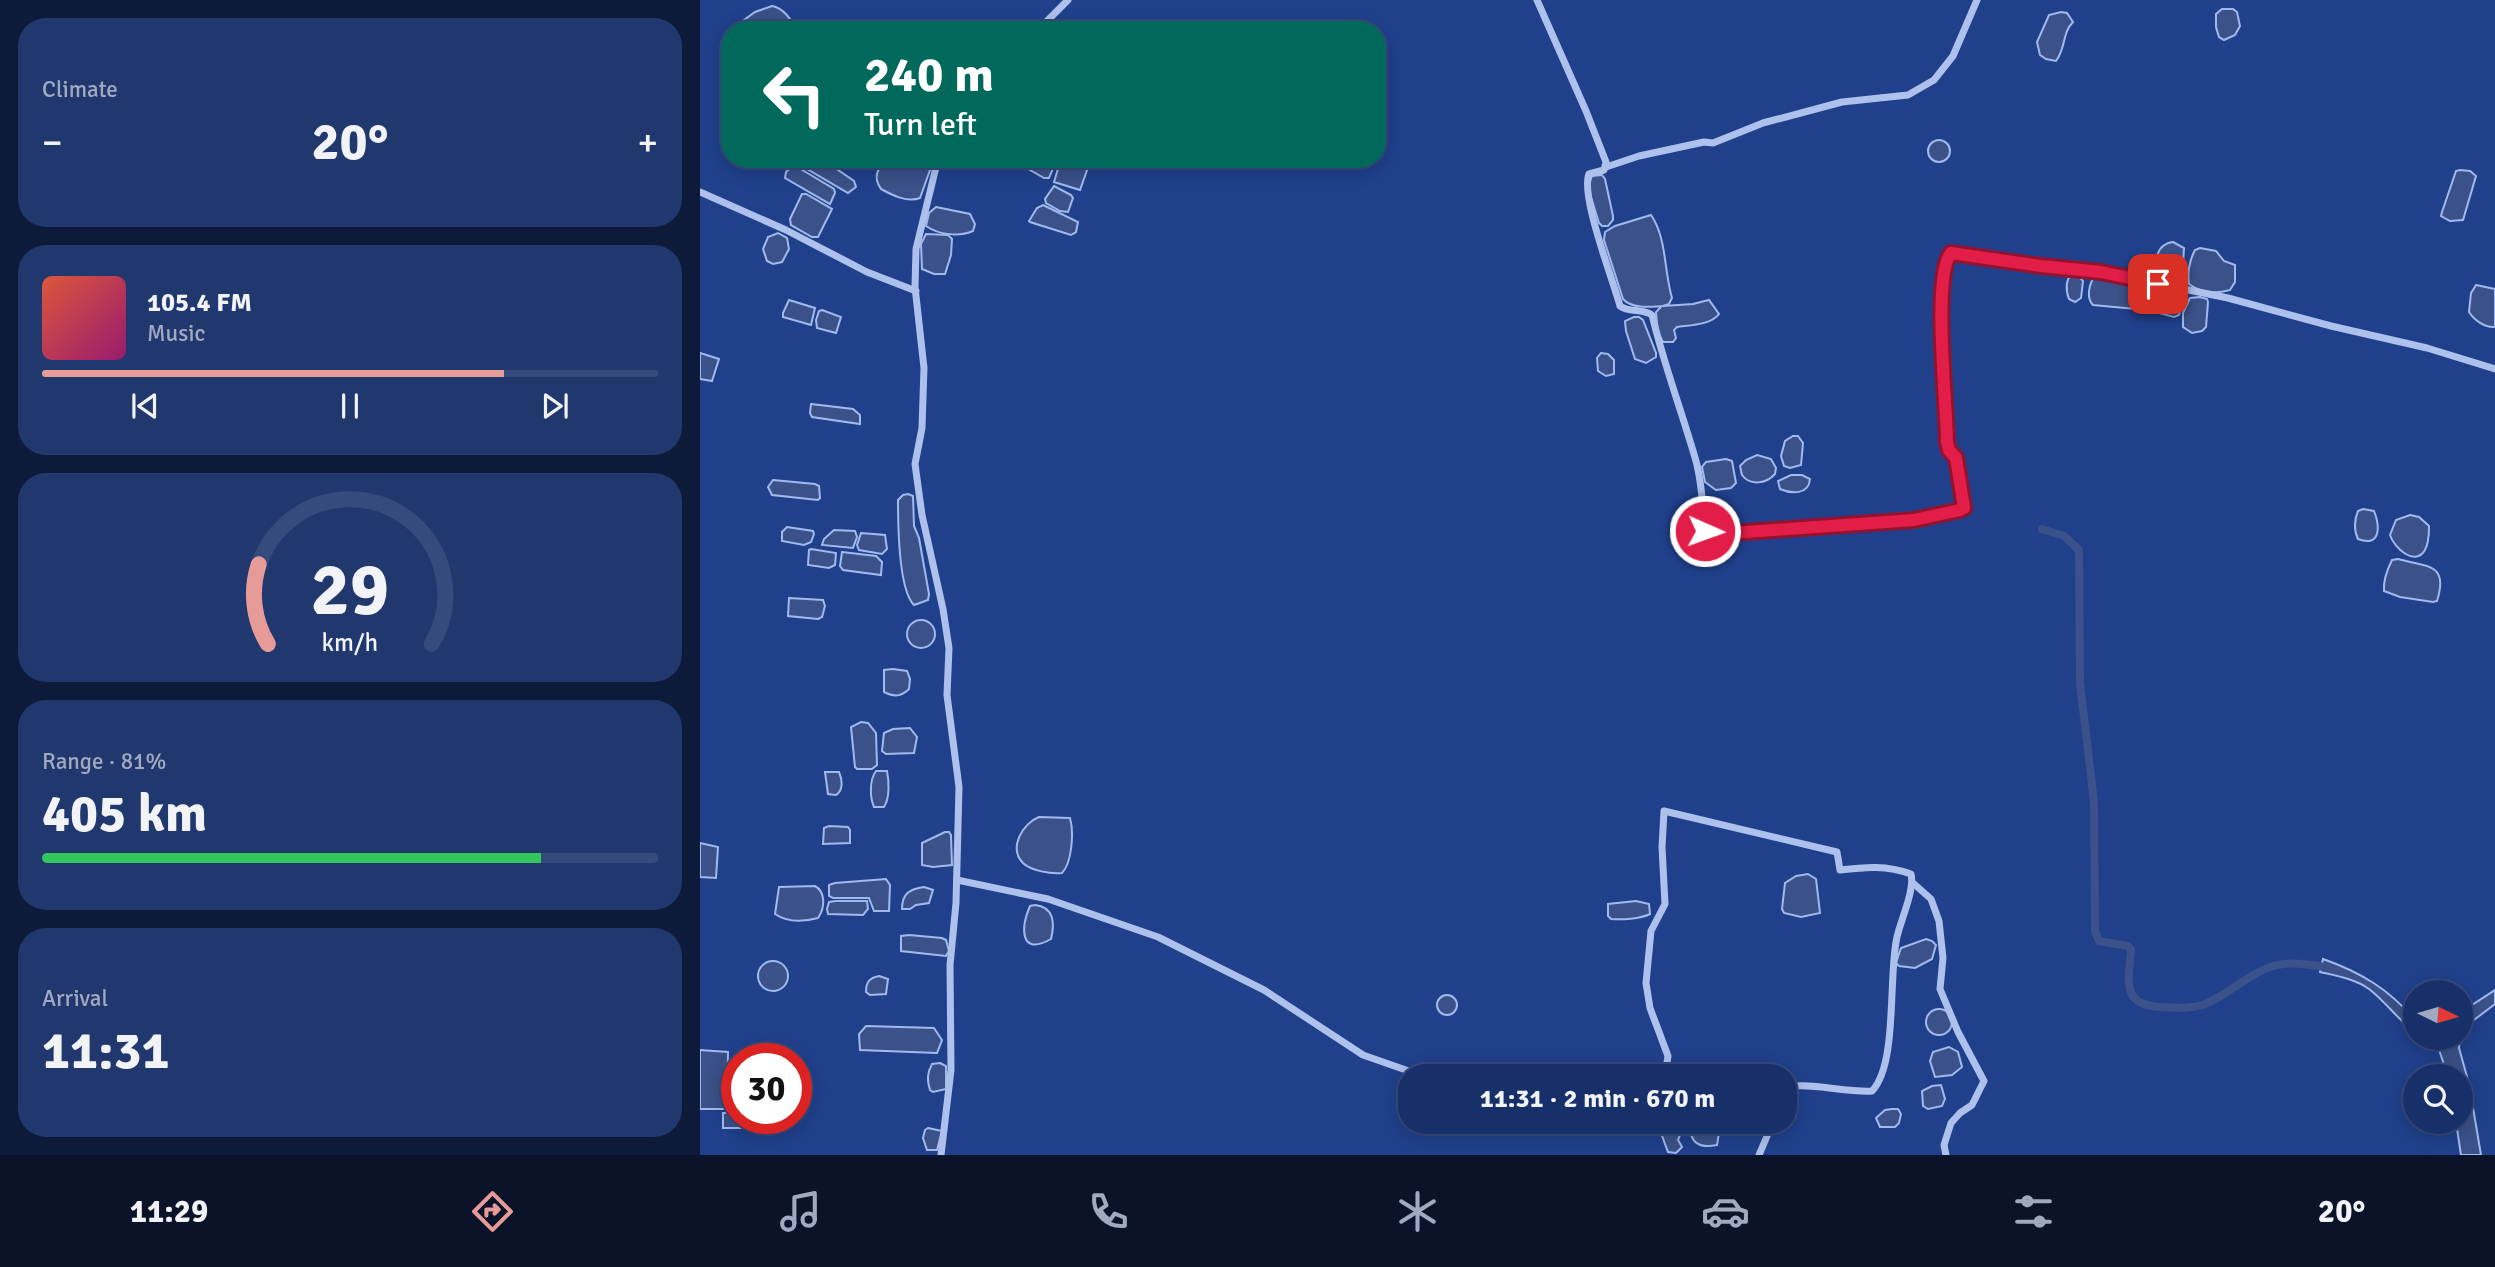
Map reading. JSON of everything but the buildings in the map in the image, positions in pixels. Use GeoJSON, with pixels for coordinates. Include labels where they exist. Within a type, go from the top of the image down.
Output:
{"type":"FeatureCollection","features":[{"type":"Feature","properties":{"kind":"street"},"geometry":{"type":"LineString","coordinates":[[1047,21],[1068,0]]}},
{"type":"Feature","properties":{"kind":"street"},"geometry":{"type":"LineString","coordinates":[[1537,0],[1586,111],[1606,167]]}},
{"type":"Feature","properties":{"kind":"street"},"geometry":{"type":"LineString","coordinates":[[1977,0],[1953,56],[1934,80],[1908,95],[1842,102],[1763,124],[1713,143],[1704,142],[1639,156],[1589,174],[1587,192],[1620,306],[1624,309],[1647,311],[1652,315],[1663,362],[1696,462],[1701,482],[1705,531],[1709,534],[1914,520],[1964,508],[1956,458],[1949,450],[1947,442],[1942,288],[1946,260],[1951,253],[2101,272],[2228,298],[2330,326],[2427,348],[2495,369]]}},
{"type":"Feature","properties":{"kind":"street"},"geometry":{"type":"LineString","coordinates":[[935,168],[921,218],[916,249],[916,291],[924,368],[922,428],[915,464],[922,516],[949,648],[947,695],[959,787],[957,880],[950,965],[951,1070],[941,1155]]}},
{"type":"Feature","properties":{"kind":"street"},"geometry":{"type":"LineString","coordinates":[[700,192],[786,230],[867,272],[916,291]]}},
{"type":"Feature","properties":{"kind":"street"},"geometry":{"type":"LineString","coordinates":[[1667,1064],[1668,1056],[1650,1008],[1646,983],[1651,931],[1665,904],[1662,847],[1664,811],[1837,852],[1840,870],[1878,867],[1895,868],[1912,874],[1913,883],[1895,945],[1892,1021],[1881,1082],[1872,1091],[1855,1092],[1797,1085]]}},
{"type":"Feature","properties":{"kind":"street"},"geometry":{"type":"LineString","coordinates":[[957,880],[1048,899],[1158,937],[1264,989],[1363,1055],[1398,1067]]}},
{"type":"Feature","properties":{"kind":"street"},"geometry":{"type":"LineString","coordinates":[[1913,883],[1931,899],[1940,921],[1943,958],[1940,989],[1958,1032],[1984,1081],[1972,1105],[1959,1113],[1951,1123],[1944,1145],[1946,1155]]}},
{"type":"Feature","properties":{"kind":"street"},"geometry":{"type":"LineString","coordinates":[[1759,1155],[1768,1134]]}},
{"type":"Feature","properties":{"kind":"water"},"geometry":{"type":"Polygon","coordinates":[[[772,6],[784,12],[791,21],[743,21],[755,12],[772,6]]]}},
{"type":"Feature","properties":{"kind":"water"},"geometry":{"type":"Polygon","coordinates":[[[2222,9],[2233,9],[2237,12],[2240,26],[2235,35],[2224,40],[2219,37],[2216,27],[2216,14],[2222,9]]]}},
{"type":"Feature","properties":{"kind":"water"},"geometry":{"type":"Polygon","coordinates":[[[2067,13],[2073,22],[2056,61],[2046,59],[2040,55],[2037,42],[2049,15],[2067,13]]]}},
{"type":"Feature","properties":{"kind":"water"},"geometry":{"type":"Polygon","coordinates":[[[1939,140],[1947,143],[1950,151],[1947,159],[1939,162],[1931,159],[1928,151],[1931,143],[1939,140]]]}},
{"type":"Feature","properties":{"kind":"water"},"geometry":{"type":"Polygon","coordinates":[[[791,168],[799,168],[834,189],[830,204],[785,178],[791,168]]]}},
{"type":"Feature","properties":{"kind":"water"},"geometry":{"type":"Polygon","coordinates":[[[806,168],[835,168],[854,181],[856,187],[848,193],[806,168]]]}},
{"type":"Feature","properties":{"kind":"water"},"geometry":{"type":"Polygon","coordinates":[[[880,168],[930,168],[920,198],[915,199],[905,199],[881,189],[877,173],[880,168]]]}},
{"type":"Feature","properties":{"kind":"water"},"geometry":{"type":"Polygon","coordinates":[[[1027,168],[1053,168],[1049,178],[1027,168]]]}},
{"type":"Feature","properties":{"kind":"water"},"geometry":{"type":"Polygon","coordinates":[[[1058,168],[1088,168],[1080,190],[1054,182],[1058,168]]]}},
{"type":"Feature","properties":{"kind":"water"},"geometry":{"type":"Polygon","coordinates":[[[2456,171],[2470,171],[2476,176],[2463,220],[2450,221],[2441,216],[2456,171]]]}},
{"type":"Feature","properties":{"kind":"water"},"geometry":{"type":"Polygon","coordinates":[[[1602,175],[1613,216],[1608,226],[1599,223],[1590,194],[1592,176],[1602,175]]]}},
{"type":"Feature","properties":{"kind":"water"},"geometry":{"type":"Polygon","coordinates":[[[1054,186],[1073,198],[1068,212],[1060,211],[1046,203],[1045,199],[1054,186]]]}},
{"type":"Feature","properties":{"kind":"water"},"geometry":{"type":"Polygon","coordinates":[[[802,194],[832,209],[818,237],[812,237],[791,225],[790,219],[802,194]]]}},
{"type":"Feature","properties":{"kind":"water"},"geometry":{"type":"Polygon","coordinates":[[[1043,205],[1078,222],[1076,232],[1071,235],[1030,222],[1037,208],[1043,205]]]}},
{"type":"Feature","properties":{"kind":"water"},"geometry":{"type":"Polygon","coordinates":[[[936,207],[970,214],[975,224],[973,231],[949,234],[926,226],[929,213],[936,207]]]}},
{"type":"Feature","properties":{"kind":"water"},"geometry":{"type":"Polygon","coordinates":[[[1651,215],[1663,245],[1672,298],[1669,304],[1663,306],[1709,300],[1719,314],[1706,322],[1677,327],[1674,330],[1676,338],[1673,342],[1663,342],[1660,335],[1656,312],[1662,306],[1636,306],[1623,299],[1604,240],[1605,232],[1615,226],[1651,215]]]}},
{"type":"Feature","properties":{"kind":"water"},"geometry":{"type":"Polygon","coordinates":[[[778,233],[787,238],[789,249],[782,262],[773,264],[767,261],[763,249],[768,237],[778,233]]]}},
{"type":"Feature","properties":{"kind":"water"},"geometry":{"type":"Polygon","coordinates":[[[926,234],[948,235],[952,239],[951,255],[945,274],[934,274],[922,269],[921,244],[926,234]]]}},
{"type":"Feature","properties":{"kind":"water"},"geometry":{"type":"Polygon","coordinates":[[[2173,242],[2184,248],[2183,263],[2174,279],[2163,279],[2156,272],[2157,257],[2163,246],[2173,242]]]}},
{"type":"Feature","properties":{"kind":"water"},"geometry":{"type":"Polygon","coordinates":[[[2200,248],[2216,251],[2224,261],[2235,265],[2235,282],[2230,290],[2209,292],[2189,284],[2192,258],[2195,250],[2200,248]]]}},
{"type":"Feature","properties":{"kind":"water"},"geometry":{"type":"Polygon","coordinates":[[[2071,274],[2077,274],[2083,281],[2081,298],[2075,302],[2069,299],[2067,290],[2071,274]]]}},
{"type":"Feature","properties":{"kind":"water"},"geometry":{"type":"Polygon","coordinates":[[[2094,277],[2140,286],[2143,289],[2142,302],[2136,309],[2093,305],[2089,291],[2094,277]]]}},
{"type":"Feature","properties":{"kind":"water"},"geometry":{"type":"Polygon","coordinates":[[[2476,285],[2495,289],[2495,327],[2480,323],[2469,312],[2471,293],[2476,285]]]}},
{"type":"Feature","properties":{"kind":"water"},"geometry":{"type":"Polygon","coordinates":[[[2151,289],[2184,297],[2179,315],[2174,317],[2148,310],[2147,299],[2151,289]]]}},
{"type":"Feature","properties":{"kind":"water"},"geometry":{"type":"Polygon","coordinates":[[[2200,297],[2208,302],[2206,327],[2202,331],[2192,333],[2183,327],[2183,313],[2190,298],[2200,297]]]}},
{"type":"Feature","properties":{"kind":"water"},"geometry":{"type":"Polygon","coordinates":[[[789,300],[815,308],[811,325],[783,317],[789,300]]]}},
{"type":"Feature","properties":{"kind":"water"},"geometry":{"type":"Polygon","coordinates":[[[822,310],[841,317],[836,333],[817,328],[816,320],[822,310]]]}},
{"type":"Feature","properties":{"kind":"water"},"geometry":{"type":"Polygon","coordinates":[[[1634,317],[1643,320],[1656,353],[1656,357],[1646,363],[1635,359],[1626,331],[1625,321],[1634,317]]]}},
{"type":"Feature","properties":{"kind":"water"},"geometry":{"type":"Polygon","coordinates":[[[700,353],[719,359],[712,381],[700,379],[700,353]]]}},
{"type":"Feature","properties":{"kind":"water"},"geometry":{"type":"Polygon","coordinates":[[[1601,353],[1608,354],[1614,360],[1614,374],[1606,376],[1598,371],[1597,358],[1601,353]]]}},
{"type":"Feature","properties":{"kind":"water"},"geometry":{"type":"Polygon","coordinates":[[[811,404],[853,409],[860,415],[860,424],[812,417],[811,404]]]}},
{"type":"Feature","properties":{"kind":"water"},"geometry":{"type":"Polygon","coordinates":[[[1798,436],[1803,443],[1801,465],[1790,468],[1784,466],[1781,456],[1785,441],[1798,436]]]}},
{"type":"Feature","properties":{"kind":"water"},"geometry":{"type":"Polygon","coordinates":[[[1757,455],[1771,459],[1776,468],[1775,474],[1767,480],[1749,481],[1742,475],[1740,466],[1757,455]]]}},
{"type":"Feature","properties":{"kind":"water"},"geometry":{"type":"Polygon","coordinates":[[[1726,459],[1732,461],[1736,483],[1731,488],[1716,490],[1705,482],[1702,467],[1706,462],[1726,459]]]}},
{"type":"Feature","properties":{"kind":"water"},"geometry":{"type":"Polygon","coordinates":[[[1791,475],[1802,475],[1810,479],[1809,484],[1799,492],[1780,489],[1778,481],[1791,475]]]}},
{"type":"Feature","properties":{"kind":"water"},"geometry":{"type":"Polygon","coordinates":[[[773,480],[815,484],[819,486],[820,498],[818,500],[772,495],[768,487],[773,480]]]}},
{"type":"Feature","properties":{"kind":"water"},"geometry":{"type":"Polygon","coordinates":[[[908,494],[913,496],[914,526],[919,538],[929,594],[928,600],[914,605],[905,585],[899,540],[898,500],[908,494]]]}},
{"type":"Feature","properties":{"kind":"water"},"geometry":{"type":"Polygon","coordinates":[[[2363,509],[2374,511],[2376,517],[2377,534],[2371,541],[2358,539],[2356,533],[2357,514],[2363,509]]]}},
{"type":"Feature","properties":{"kind":"water"},"geometry":{"type":"Polygon","coordinates":[[[2410,515],[2419,517],[2429,526],[2425,550],[2416,557],[2400,550],[2390,535],[2396,520],[2410,515]]]}},
{"type":"Feature","properties":{"kind":"water"},"geometry":{"type":"Polygon","coordinates":[[[787,527],[813,531],[811,542],[804,545],[782,541],[782,532],[787,527]]]}},
{"type":"Feature","properties":{"kind":"water"},"geometry":{"type":"Polygon","coordinates":[[[834,530],[855,531],[857,537],[853,548],[822,545],[824,539],[834,530]]]}},
{"type":"Feature","properties":{"kind":"water"},"geometry":{"type":"Polygon","coordinates":[[[861,533],[885,535],[887,549],[882,554],[859,550],[857,545],[861,533]]]}},
{"type":"Feature","properties":{"kind":"water"},"geometry":{"type":"Polygon","coordinates":[[[811,549],[836,553],[835,565],[829,568],[808,565],[811,549]]]}},
{"type":"Feature","properties":{"kind":"water"},"geometry":{"type":"Polygon","coordinates":[[[842,552],[876,556],[882,562],[881,575],[843,570],[840,566],[842,552]]]}},
{"type":"Feature","properties":{"kind":"water"},"geometry":{"type":"Polygon","coordinates":[[[2392,560],[2426,566],[2438,573],[2440,589],[2437,601],[2400,597],[2384,591],[2388,568],[2392,560]]]}},
{"type":"Feature","properties":{"kind":"water"},"geometry":{"type":"Polygon","coordinates":[[[789,598],[823,600],[825,606],[822,617],[818,619],[788,616],[789,598]]]}},
{"type":"Feature","properties":{"kind":"water"},"geometry":{"type":"Polygon","coordinates":[[[921,620],[931,624],[935,634],[931,644],[921,648],[911,644],[907,634],[911,624],[921,620]]]}},
{"type":"Feature","properties":{"kind":"water"},"geometry":{"type":"Polygon","coordinates":[[[884,670],[907,671],[910,679],[909,689],[900,695],[884,692],[884,670]]]}},
{"type":"Feature","properties":{"kind":"water"},"geometry":{"type":"Polygon","coordinates":[[[861,722],[868,723],[876,733],[877,765],[872,769],[855,767],[851,727],[861,722]]]}},
{"type":"Feature","properties":{"kind":"water"},"geometry":{"type":"Polygon","coordinates":[[[910,728],[917,737],[914,753],[886,754],[882,751],[884,733],[893,729],[910,728]]]}},
{"type":"Feature","properties":{"kind":"water"},"geometry":{"type":"Polygon","coordinates":[[[876,771],[887,771],[889,784],[884,807],[874,807],[872,799],[871,784],[876,771]]]}},
{"type":"Feature","properties":{"kind":"water"},"geometry":{"type":"Polygon","coordinates":[[[825,772],[839,772],[841,787],[836,795],[828,794],[825,772]]]}},
{"type":"Feature","properties":{"kind":"water"},"geometry":{"type":"Polygon","coordinates":[[[1039,817],[1070,818],[1071,847],[1062,873],[1036,870],[1023,863],[1019,857],[1019,837],[1033,820],[1039,817]]]}},
{"type":"Feature","properties":{"kind":"water"},"geometry":{"type":"Polygon","coordinates":[[[848,827],[850,843],[823,844],[824,828],[848,827]]]}},
{"type":"Feature","properties":{"kind":"water"},"geometry":{"type":"Polygon","coordinates":[[[945,832],[951,835],[952,865],[922,865],[922,843],[945,832]]]}},
{"type":"Feature","properties":{"kind":"water"},"geometry":{"type":"Polygon","coordinates":[[[700,843],[718,847],[716,878],[700,877],[700,843]]]}},
{"type":"Feature","properties":{"kind":"water"},"geometry":{"type":"Polygon","coordinates":[[[1808,874],[1816,879],[1820,913],[1801,917],[1784,913],[1782,909],[1785,883],[1796,876],[1808,874]]]}},
{"type":"Feature","properties":{"kind":"water"},"geometry":{"type":"Polygon","coordinates":[[[886,879],[890,885],[889,911],[874,911],[869,898],[829,896],[829,885],[835,883],[886,879]]]}},
{"type":"Feature","properties":{"kind":"water"},"geometry":{"type":"Polygon","coordinates":[[[815,886],[821,892],[823,900],[818,918],[796,921],[775,914],[779,887],[815,886]]]}},
{"type":"Feature","properties":{"kind":"water"},"geometry":{"type":"Polygon","coordinates":[[[924,887],[933,890],[929,903],[902,909],[903,899],[908,893],[924,887]]]}},
{"type":"Feature","properties":{"kind":"water"},"geometry":{"type":"Polygon","coordinates":[[[867,901],[868,909],[863,915],[828,914],[829,902],[867,901]]]}},
{"type":"Feature","properties":{"kind":"water"},"geometry":{"type":"Polygon","coordinates":[[[1636,901],[1649,904],[1650,914],[1626,919],[1611,919],[1608,916],[1608,904],[1636,901]]]}},
{"type":"Feature","properties":{"kind":"water"},"geometry":{"type":"Polygon","coordinates":[[[1030,906],[1046,909],[1052,917],[1051,939],[1041,944],[1028,942],[1025,937],[1025,923],[1030,906]]]}},
{"type":"Feature","properties":{"kind":"water"},"geometry":{"type":"Polygon","coordinates":[[[901,936],[942,938],[946,940],[949,951],[946,956],[901,951],[901,936]]]}},
{"type":"Feature","properties":{"kind":"water"},"geometry":{"type":"Polygon","coordinates":[[[1926,939],[1936,945],[1932,959],[1915,968],[1899,966],[1896,963],[1901,948],[1926,939]]]}},
{"type":"Feature","properties":{"kind":"water"},"geometry":{"type":"Polygon","coordinates":[[[2323,959],[2362,976],[2403,1007],[2403,1022],[2364,986],[2346,978],[2320,972],[2323,959]]]}},
{"type":"Feature","properties":{"kind":"water"},"geometry":{"type":"Polygon","coordinates":[[[773,961],[783,966],[788,976],[783,986],[773,991],[763,986],[758,976],[763,966],[773,961]]]}},
{"type":"Feature","properties":{"kind":"water"},"geometry":{"type":"Polygon","coordinates":[[[879,976],[888,979],[886,994],[870,995],[866,992],[868,983],[879,976]]]}},
{"type":"Feature","properties":{"kind":"water"},"geometry":{"type":"Polygon","coordinates":[[[2495,990],[2495,1004],[2473,1021],[2473,1004],[2495,990]]]}},
{"type":"Feature","properties":{"kind":"water"},"geometry":{"type":"Polygon","coordinates":[[[1447,995],[1454,998],[1457,1005],[1454,1012],[1447,1015],[1440,1012],[1437,1005],[1440,998],[1447,995]]]}},
{"type":"Feature","properties":{"kind":"water"},"geometry":{"type":"Polygon","coordinates":[[[1939,1009],[1948,1013],[1952,1022],[1948,1031],[1939,1035],[1930,1031],[1926,1022],[1930,1013],[1939,1009]]]}},
{"type":"Feature","properties":{"kind":"water"},"geometry":{"type":"Polygon","coordinates":[[[866,1026],[934,1028],[942,1040],[937,1053],[860,1050],[859,1034],[866,1026]]]}},
{"type":"Feature","properties":{"kind":"water"},"geometry":{"type":"Polygon","coordinates":[[[1949,1047],[1958,1052],[1962,1067],[1952,1075],[1935,1077],[1930,1061],[1933,1052],[1949,1047]]]}},
{"type":"Feature","properties":{"kind":"water"},"geometry":{"type":"Polygon","coordinates":[[[700,1050],[721,1052],[721,1109],[700,1109],[700,1050]]]}},
{"type":"Feature","properties":{"kind":"water"},"geometry":{"type":"Polygon","coordinates":[[[2439,1050],[2460,1050],[2463,1064],[2444,1064],[2439,1050]]]}},
{"type":"Feature","properties":{"kind":"water"},"geometry":{"type":"Polygon","coordinates":[[[940,1063],[946,1066],[946,1089],[933,1092],[930,1090],[928,1074],[932,1064],[940,1063]]]}},
{"type":"Feature","properties":{"kind":"water"},"geometry":{"type":"Polygon","coordinates":[[[1941,1085],[1945,1099],[1942,1106],[1928,1109],[1923,1106],[1922,1091],[1941,1085]]]}},
{"type":"Feature","properties":{"kind":"water"},"geometry":{"type":"Polygon","coordinates":[[[2473,1108],[2481,1155],[2461,1155],[2458,1134],[2473,1134],[2473,1108]]]}},
{"type":"Feature","properties":{"kind":"water"},"geometry":{"type":"Polygon","coordinates":[[[1898,1109],[1901,1114],[1895,1127],[1880,1127],[1876,1118],[1885,1110],[1898,1109]]]}},
{"type":"Feature","properties":{"kind":"water"},"geometry":{"type":"Polygon","coordinates":[[[928,1128],[942,1131],[937,1150],[927,1150],[923,1138],[928,1128]]]}},
{"type":"Feature","properties":{"kind":"water"},"geometry":{"type":"Polygon","coordinates":[[[1661,1134],[1680,1134],[1678,1140],[1682,1147],[1676,1153],[1668,1152],[1661,1134]]]}},
{"type":"Feature","properties":{"kind":"water"},"geometry":{"type":"Polygon","coordinates":[[[1692,1134],[1719,1134],[1717,1145],[1705,1146],[1693,1139],[1692,1134]]]}},
{"type":"Feature","properties":{"kind":"waterway"},"geometry":{"type":"LineString","coordinates":[[2042,529],[2064,536],[2079,550],[2080,683],[2094,802],[2095,931],[2099,941],[2128,946],[2131,949],[2129,981],[2133,996],[2139,1002],[2149,1005],[2195,1007],[2213,1000],[2270,967],[2300,964],[2329,968]]}},
{"type":"Feature","properties":{"kind":"route"},"geometry":{"type":"LineString","coordinates":[[1705,531],[1718,534],[1914,520],[1964,508],[1956,458],[1949,450],[1947,442],[1942,288],[1946,260],[1951,253],[2101,272],[2158,284]]}}]}
